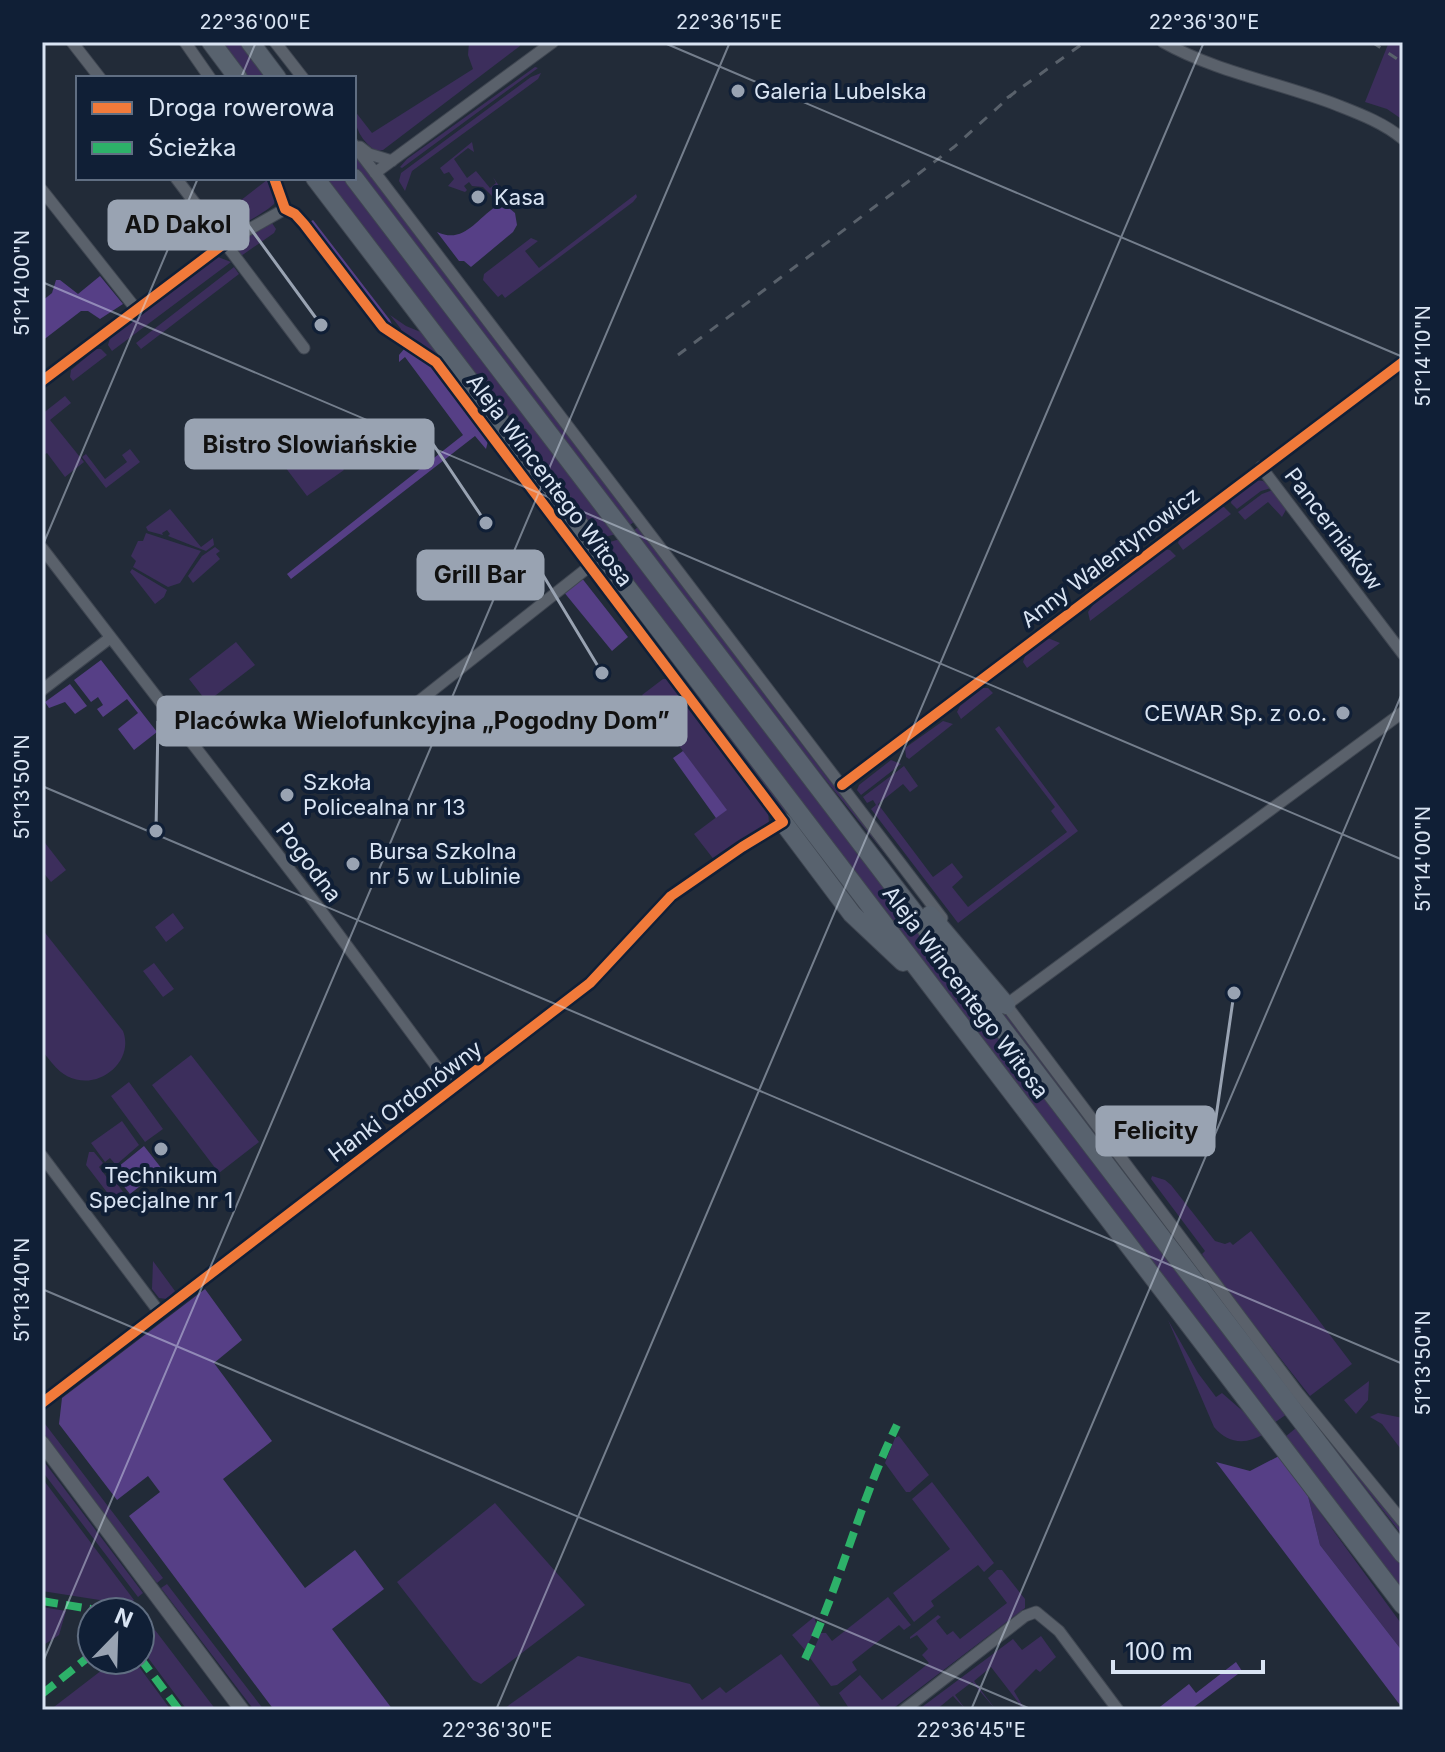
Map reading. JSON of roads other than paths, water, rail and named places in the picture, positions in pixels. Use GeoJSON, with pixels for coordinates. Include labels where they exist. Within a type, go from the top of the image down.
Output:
{"type":"FeatureCollection","features":[{"type":"Feature","properties":{"kind":"main road"},"geometry":{"type":"LineString","coordinates":[[211,42],[236,76]]}},
{"type":"Feature","properties":{"kind":"main road"},"geometry":{"type":"LineString","coordinates":[[250,42],[276,76]]}},
{"type":"Feature","properties":{"kind":"main road","name":"Aleja Wincentego Witosa"},"geometry":{"type":"LineString","coordinates":[[317,180],[1403,1605]]}},
{"type":"Feature","properties":{"kind":"main road","name":"Aleja Wincentego Witosa"},"geometry":{"type":"LineString","coordinates":[[356,180],[856,837],[1317,1429],[1382,1527],[1403,1552]]}},
{"type":"Feature","properties":{"kind":"main road"},"geometry":{"type":"LineString","coordinates":[[783,822],[852,914],[936,992]]}},
{"type":"Feature","properties":{"kind":"main road"},"geometry":{"type":"LineString","coordinates":[[856,837],[913,894],[1006,1005]]}},
{"type":"Feature","properties":{"kind":"main road"},"geometry":{"type":"LineString","coordinates":[[1055,1150],[1103,1228]]}},
{"type":"Feature","properties":{"kind":"main road"},"geometry":{"type":"LineString","coordinates":[[1353,1541],[1403,1618]]}},
{"type":"Feature","properties":{"kind":"street"},"geometry":{"type":"LineString","coordinates":[[72,42],[98,76]]}},
{"type":"Feature","properties":{"kind":"street"},"geometry":{"type":"LineString","coordinates":[[185,42],[209,76]]}},
{"type":"Feature","properties":{"kind":"street"},"geometry":{"type":"LineString","coordinates":[[275,42],[301,76]]}},
{"type":"Feature","properties":{"kind":"street"},"geometry":{"type":"LineString","coordinates":[[375,173],[553,42]]}},
{"type":"Feature","properties":{"kind":"street"},"geometry":{"type":"LineString","coordinates":[[1163,42],[1202,60],[1349,110],[1385,126],[1403,139]]}},
{"type":"Feature","properties":{"kind":"street"},"geometry":{"type":"LineString","coordinates":[[356,145],[369,154],[392,161]]}},
{"type":"Feature","properties":{"kind":"street","name":"Aleja Wincentego Witosa"},"geometry":{"type":"LineString","coordinates":[[356,147],[842,785],[1290,1396]]}},
{"type":"Feature","properties":{"kind":"street"},"geometry":{"type":"LineString","coordinates":[[390,194],[392,161]]}},
{"type":"Feature","properties":{"kind":"street"},"geometry":{"type":"LineString","coordinates":[[178,180],[304,348]]}},
{"type":"Feature","properties":{"kind":"street","name":"Aleja Wincentego Witosa"},"geometry":{"type":"LineString","coordinates":[[275,180],[285,209],[304,224],[383,327],[436,362],[783,822]]}},
{"type":"Feature","properties":{"kind":"street"},"geometry":{"type":"LineString","coordinates":[[42,190],[136,309]]}},
{"type":"Feature","properties":{"kind":"street"},"geometry":{"type":"LineString","coordinates":[[42,381],[225,243],[285,209]]}},
{"type":"Feature","properties":{"kind":"street","name":"Anny Walentynowicz"},"geometry":{"type":"LineString","coordinates":[[842,785],[1403,362]]}},
{"type":"Feature","properties":{"kind":"street","name":"Pancerniaków"},"geometry":{"type":"LineString","coordinates":[[1261,467],[1403,654]]}},
{"type":"Feature","properties":{"kind":"street","name":"Pogodna"},"geometry":{"type":"LineString","coordinates":[[42,548],[316,904],[453,1089]]}},
{"type":"Feature","properties":{"kind":"street"},"geometry":{"type":"LineString","coordinates":[[381,731],[590,566]]}},
{"type":"Feature","properties":{"kind":"street"},"geometry":{"type":"LineString","coordinates":[[42,690],[110,638]]}},
{"type":"Feature","properties":{"kind":"street"},"geometry":{"type":"LineString","coordinates":[[1006,1005],[1403,712]]}},
{"type":"Feature","properties":{"kind":"street","name":"Hanki Ordonówny"},"geometry":{"type":"LineString","coordinates":[[42,1403],[590,983],[671,896],[783,822]]}},
{"type":"Feature","properties":{"kind":"street"},"geometry":{"type":"LineString","coordinates":[[42,1156],[160,1313]]}},
{"type":"Feature","properties":{"kind":"street","name":"Aleja Wincentego Witosa"},"geometry":{"type":"LineString","coordinates":[[1317,1429],[1403,1522]]}},
{"type":"Feature","properties":{"kind":"street"},"geometry":{"type":"LineString","coordinates":[[42,1443],[242,1710]]}},
{"type":"Feature","properties":{"kind":"street"},"geometry":{"type":"LineString","coordinates":[[904,1710],[1025,1616],[1036,1612],[1059,1631],[1118,1710]]}},
{"type":"Feature","properties":{"kind":"railway"},"geometry":{"type":"LineString","coordinates":[[1007,98],[1085,42]]}},
{"type":"Feature","properties":{"kind":"railway"},"geometry":{"type":"LineString","coordinates":[[1372,42],[1403,63]]}},
{"type":"Feature","properties":{"kind":"railway"},"geometry":{"type":"LineString","coordinates":[[678,355],[954,147],[1016,91]]}},
{"type":"Feature","properties":{"kind":"place","name":"Galeria Lubelska"},"geometry":{"type":"Point","coordinates":[738,91]}},
{"type":"Feature","properties":{"kind":"place","name":"Kasa"},"geometry":{"type":"Point","coordinates":[478,197]}},
{"type":"Feature","properties":{"kind":"place","name":"AD Dakol"},"geometry":{"type":"Point","coordinates":[321,325]}},
{"type":"Feature","properties":{"kind":"place","name":"Bistro Slowiańskie"},"geometry":{"type":"Point","coordinates":[486,523]}},
{"type":"Feature","properties":{"kind":"place","name":"Grill Bar"},"geometry":{"type":"Point","coordinates":[602,673]}},
{"type":"Feature","properties":{"kind":"place","name":"CEWAR Sp. z o.o."},"geometry":{"type":"Point","coordinates":[1343,713]}},
{"type":"Feature","properties":{"kind":"place","name":"Szkoła Policealna nr 13"},"geometry":{"type":"Point","coordinates":[287,795]}},
{"type":"Feature","properties":{"kind":"place","name":"Placówka Wielofunkcyjna „Pogodny Dom”"},"geometry":{"type":"Point","coordinates":[156,831]}},
{"type":"Feature","properties":{"kind":"place","name":"Bursa Szkolna nr 5 w Lublinie"},"geometry":{"type":"Point","coordinates":[353,864]}},
{"type":"Feature","properties":{"kind":"place","name":"Felicity"},"geometry":{"type":"Point","coordinates":[1234,993]}},
{"type":"Feature","properties":{"kind":"place","name":"Technikum Specjalne nr 1"},"geometry":{"type":"Point","coordinates":[161,1149]}}]}
